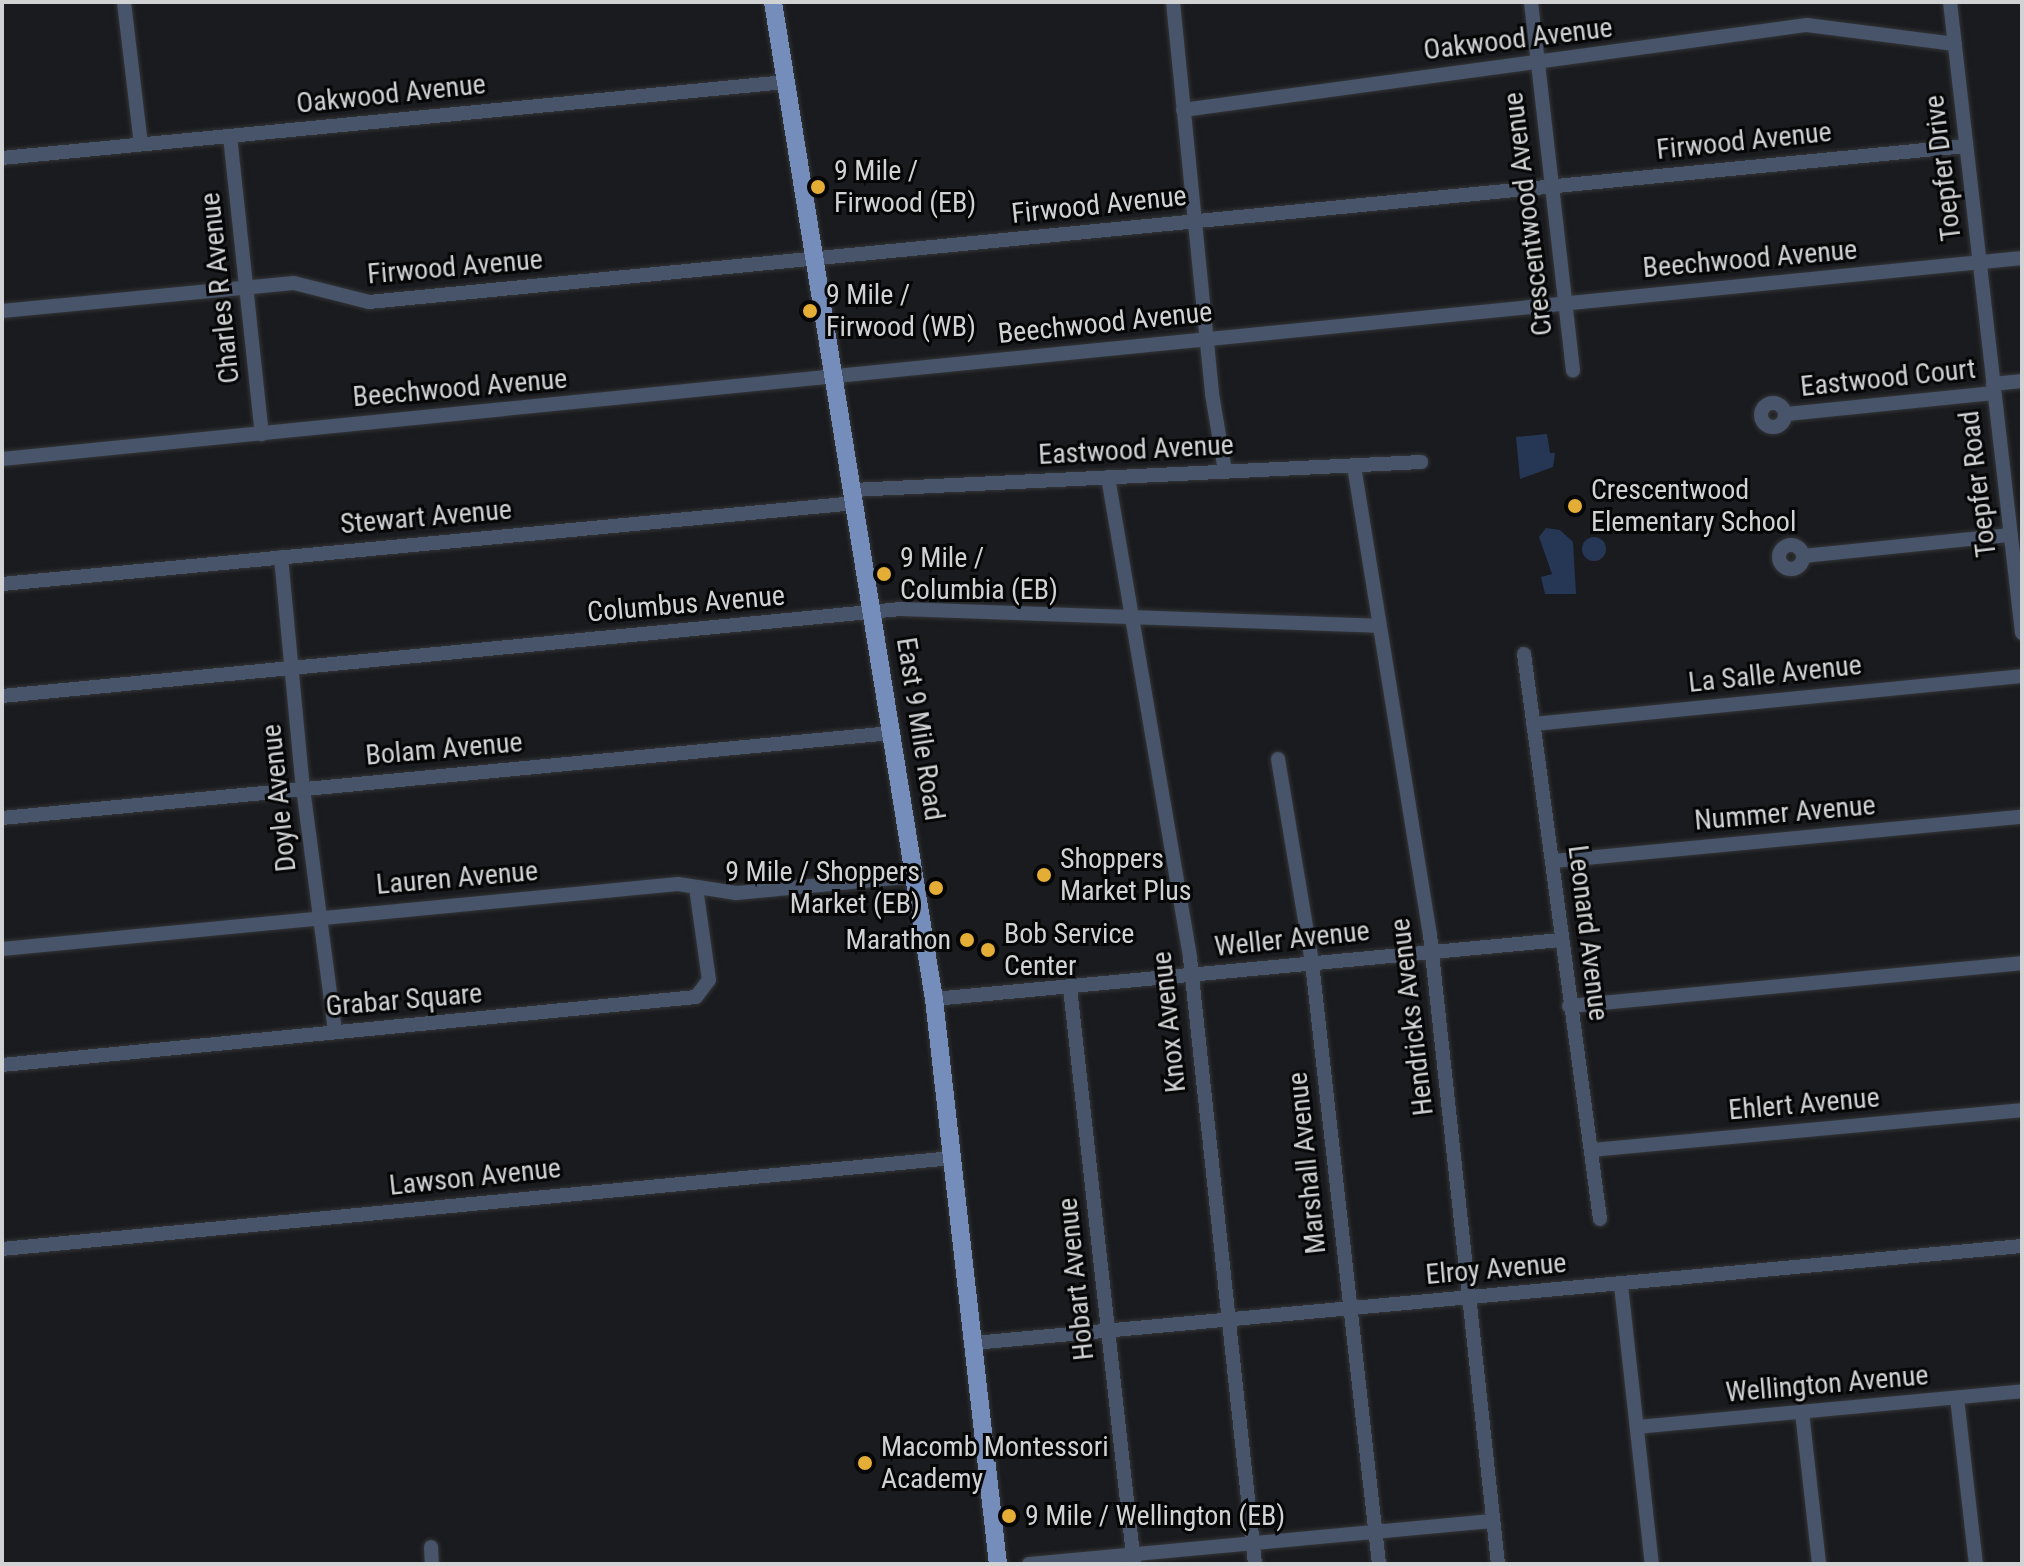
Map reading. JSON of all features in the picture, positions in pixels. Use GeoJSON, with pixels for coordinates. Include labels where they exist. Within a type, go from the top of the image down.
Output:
{"type":"FeatureCollection","features":[{"type":"Feature","properties":{"kind":"main road","name":"East 9 Mile Road"},"geometry":{"type":"LineString","coordinates":[[773,2],[836,377],[934,999],[998,1564]]}},
{"type":"Feature","properties":{"kind":"street"},"geometry":{"type":"LineString","coordinates":[[124,2],[141,144]]}},
{"type":"Feature","properties":{"kind":"street"},"geometry":{"type":"LineString","coordinates":[[1173,2],[1212,394],[1225,471]]}},
{"type":"Feature","properties":{"kind":"street","name":"Crescentwood Avenue"},"geometry":{"type":"LineString","coordinates":[[1531,2],[1573,371]]}},
{"type":"Feature","properties":{"kind":"street","name":"Toepfer Drive"},"geometry":{"type":"LineString","coordinates":[[1950,2],[1987,329]]}},
{"type":"Feature","properties":{"kind":"street","name":"Oakwood Avenue"},"geometry":{"type":"LineString","coordinates":[[1183,110],[1807,25],[1955,44]]}},
{"type":"Feature","properties":{"kind":"street","name":"Oakwood Avenue"},"geometry":{"type":"LineString","coordinates":[[2,158],[786,82]]}},
{"type":"Feature","properties":{"kind":"street","name":"Charles R Avenue"},"geometry":{"type":"LineString","coordinates":[[230,136],[262,434]]}},
{"type":"Feature","properties":{"kind":"street","name":"Firwood Avenue"},"geometry":{"type":"LineString","coordinates":[[2,311],[301,284],[369,302],[1966,146]]}},
{"type":"Feature","properties":{"kind":"street","name":"Beechwood Avenue"},"geometry":{"type":"LineString","coordinates":[[2,459],[2022,258]]}},
{"type":"Feature","properties":{"kind":"street","name":"Toepfer Road"},"geometry":{"type":"LineString","coordinates":[[1987,329],[2022,633]]}},
{"type":"Feature","properties":{"kind":"street","name":"Eastwood Court"},"geometry":{"type":"LineString","coordinates":[[1787,414],[1993,388],[2022,381]]}},
{"type":"Feature","properties":{"kind":"street","name":"Eastwood Avenue"},"geometry":{"type":"LineString","coordinates":[[854,496],[1108,477],[1421,462]]}},
{"type":"Feature","properties":{"kind":"street","name":"Hendricks Avenue"},"geometry":{"type":"LineString","coordinates":[[1354,466],[1431,952],[1498,1564]]}},
{"type":"Feature","properties":{"kind":"street","name":"Knox Avenue"},"geometry":{"type":"LineString","coordinates":[[1108,477],[1191,975],[1255,1564]]}},
{"type":"Feature","properties":{"kind":"street"},"geometry":{"type":"LineString","coordinates":[[2006,496],[2022,495]]}},
{"type":"Feature","properties":{"kind":"street","name":"Stewart Avenue"},"geometry":{"type":"LineString","coordinates":[[2,584],[854,496]]}},
{"type":"Feature","properties":{"kind":"street"},"geometry":{"type":"LineString","coordinates":[[1803,556],[2011,535]]}},
{"type":"Feature","properties":{"kind":"street","name":"Doyle Avenue"},"geometry":{"type":"LineString","coordinates":[[281,557],[303,788],[335,1032]]}},
{"type":"Feature","properties":{"kind":"street","name":"Columbus Avenue"},"geometry":{"type":"LineString","coordinates":[[2,696],[873,611],[1378,626]]}},
{"type":"Feature","properties":{"kind":"street","name":"Leonard Avenue"},"geometry":{"type":"LineString","coordinates":[[1524,654],[1553,861],[1560,940],[1600,1219]]}},
{"type":"Feature","properties":{"kind":"street","name":"La Salle Avenue"},"geometry":{"type":"LineString","coordinates":[[1533,724],[2022,676]]}},
{"type":"Feature","properties":{"kind":"street","name":"Bolam Avenue"},"geometry":{"type":"LineString","coordinates":[[2,818],[892,733]]}},
{"type":"Feature","properties":{"kind":"street","name":"Marshall Avenue"},"geometry":{"type":"LineString","coordinates":[[1278,759],[1312,963],[1379,1564]]}},
{"type":"Feature","properties":{"kind":"street","name":"Nummer Avenue"},"geometry":{"type":"LineString","coordinates":[[1553,861],[2022,817]]}},
{"type":"Feature","properties":{"kind":"street","name":"Lauren Avenue"},"geometry":{"type":"LineString","coordinates":[[2,949],[678,884],[736,893],[915,876]]}},
{"type":"Feature","properties":{"kind":"street","name":"Grabar Square"},"geometry":{"type":"LineString","coordinates":[[2,1065],[701,994],[709,976],[696,888]]}},
{"type":"Feature","properties":{"kind":"street","name":"Weller Avenue"},"geometry":{"type":"LineString","coordinates":[[934,999],[1560,940]]}},
{"type":"Feature","properties":{"kind":"street"},"geometry":{"type":"LineString","coordinates":[[1569,1006],[2022,963]]}},
{"type":"Feature","properties":{"kind":"street","name":"Hobart Avenue"},"geometry":{"type":"LineString","coordinates":[[1070,988],[1133,1559]]}},
{"type":"Feature","properties":{"kind":"street","name":"Ehlert Avenue"},"geometry":{"type":"LineString","coordinates":[[1592,1150],[2022,1110]]}},
{"type":"Feature","properties":{"kind":"street","name":"Lawson Avenue"},"geometry":{"type":"LineString","coordinates":[[2,1249],[953,1158]]}},
{"type":"Feature","properties":{"kind":"street","name":"Elroy Avenue"},"geometry":{"type":"LineString","coordinates":[[974,1343],[2022,1246]]}},
{"type":"Feature","properties":{"kind":"street"},"geometry":{"type":"LineString","coordinates":[[1621,1285],[1652,1564]]}},
{"type":"Feature","properties":{"kind":"street","name":"Wellington Avenue"},"geometry":{"type":"LineString","coordinates":[[1637,1427],[2022,1391]]}},
{"type":"Feature","properties":{"kind":"street"},"geometry":{"type":"LineString","coordinates":[[1957,1398],[1976,1564]]}},
{"type":"Feature","properties":{"kind":"street"},"geometry":{"type":"LineString","coordinates":[[1802,1412],[1819,1564]]}},
{"type":"Feature","properties":{"kind":"street"},"geometry":{"type":"LineString","coordinates":[[1029,1564],[1133,1559],[1253,1543],[1493,1521]]}},
{"type":"Feature","properties":{"kind":"street"},"geometry":{"type":"LineString","coordinates":[[431,1547],[432,1564]]}},
{"type":"Feature","properties":{"kind":"shaded area"},"geometry":{"type":"Polygon","coordinates":[[[1547,434],[1550,453],[1555,453],[1553,467],[1520,479],[1516,437],[1547,434]]]}},
{"type":"Feature","properties":{"kind":"shaded area"},"geometry":{"type":"Polygon","coordinates":[[[1546,528],[1560,530],[1573,542],[1576,594],[1545,594],[1541,577],[1552,574],[1539,537],[1546,528]]]}},
{"type":"Feature","properties":{"kind":"shaded area"},"geometry":{"type":"Polygon","coordinates":[[[1594,537],[1602,541],[1606,549],[1602,557],[1594,561],[1586,557],[1582,549],[1586,541],[1594,537]]]}},
{"type":"Feature","properties":{"kind":"place","name":"9 Mile / Firwood (EB)"},"geometry":{"type":"Point","coordinates":[818,187]}},
{"type":"Feature","properties":{"kind":"place","name":"9 Mile / Firwood (WB)"},"geometry":{"type":"Point","coordinates":[810,311]}},
{"type":"Feature","properties":{"kind":"place","name":"Crescentwood Elementary School"},"geometry":{"type":"Point","coordinates":[1575,506]}},
{"type":"Feature","properties":{"kind":"place","name":"9 Mile / Columbia (EB)"},"geometry":{"type":"Point","coordinates":[884,574]}},
{"type":"Feature","properties":{"kind":"place","name":"Shoppers Market Plus"},"geometry":{"type":"Point","coordinates":[1044,875]}},
{"type":"Feature","properties":{"kind":"place","name":"9 Mile / Shoppers Market (EB)"},"geometry":{"type":"Point","coordinates":[936,888]}},
{"type":"Feature","properties":{"kind":"place","name":"Marathon"},"geometry":{"type":"Point","coordinates":[967,940]}},
{"type":"Feature","properties":{"kind":"place","name":"Bob Service Center"},"geometry":{"type":"Point","coordinates":[988,950]}},
{"type":"Feature","properties":{"kind":"place","name":"Macomb Montessori Academy"},"geometry":{"type":"Point","coordinates":[865,1463]}},
{"type":"Feature","properties":{"kind":"place","name":"9 Mile / Wellington (EB)"},"geometry":{"type":"Point","coordinates":[1009,1516]}}]}
